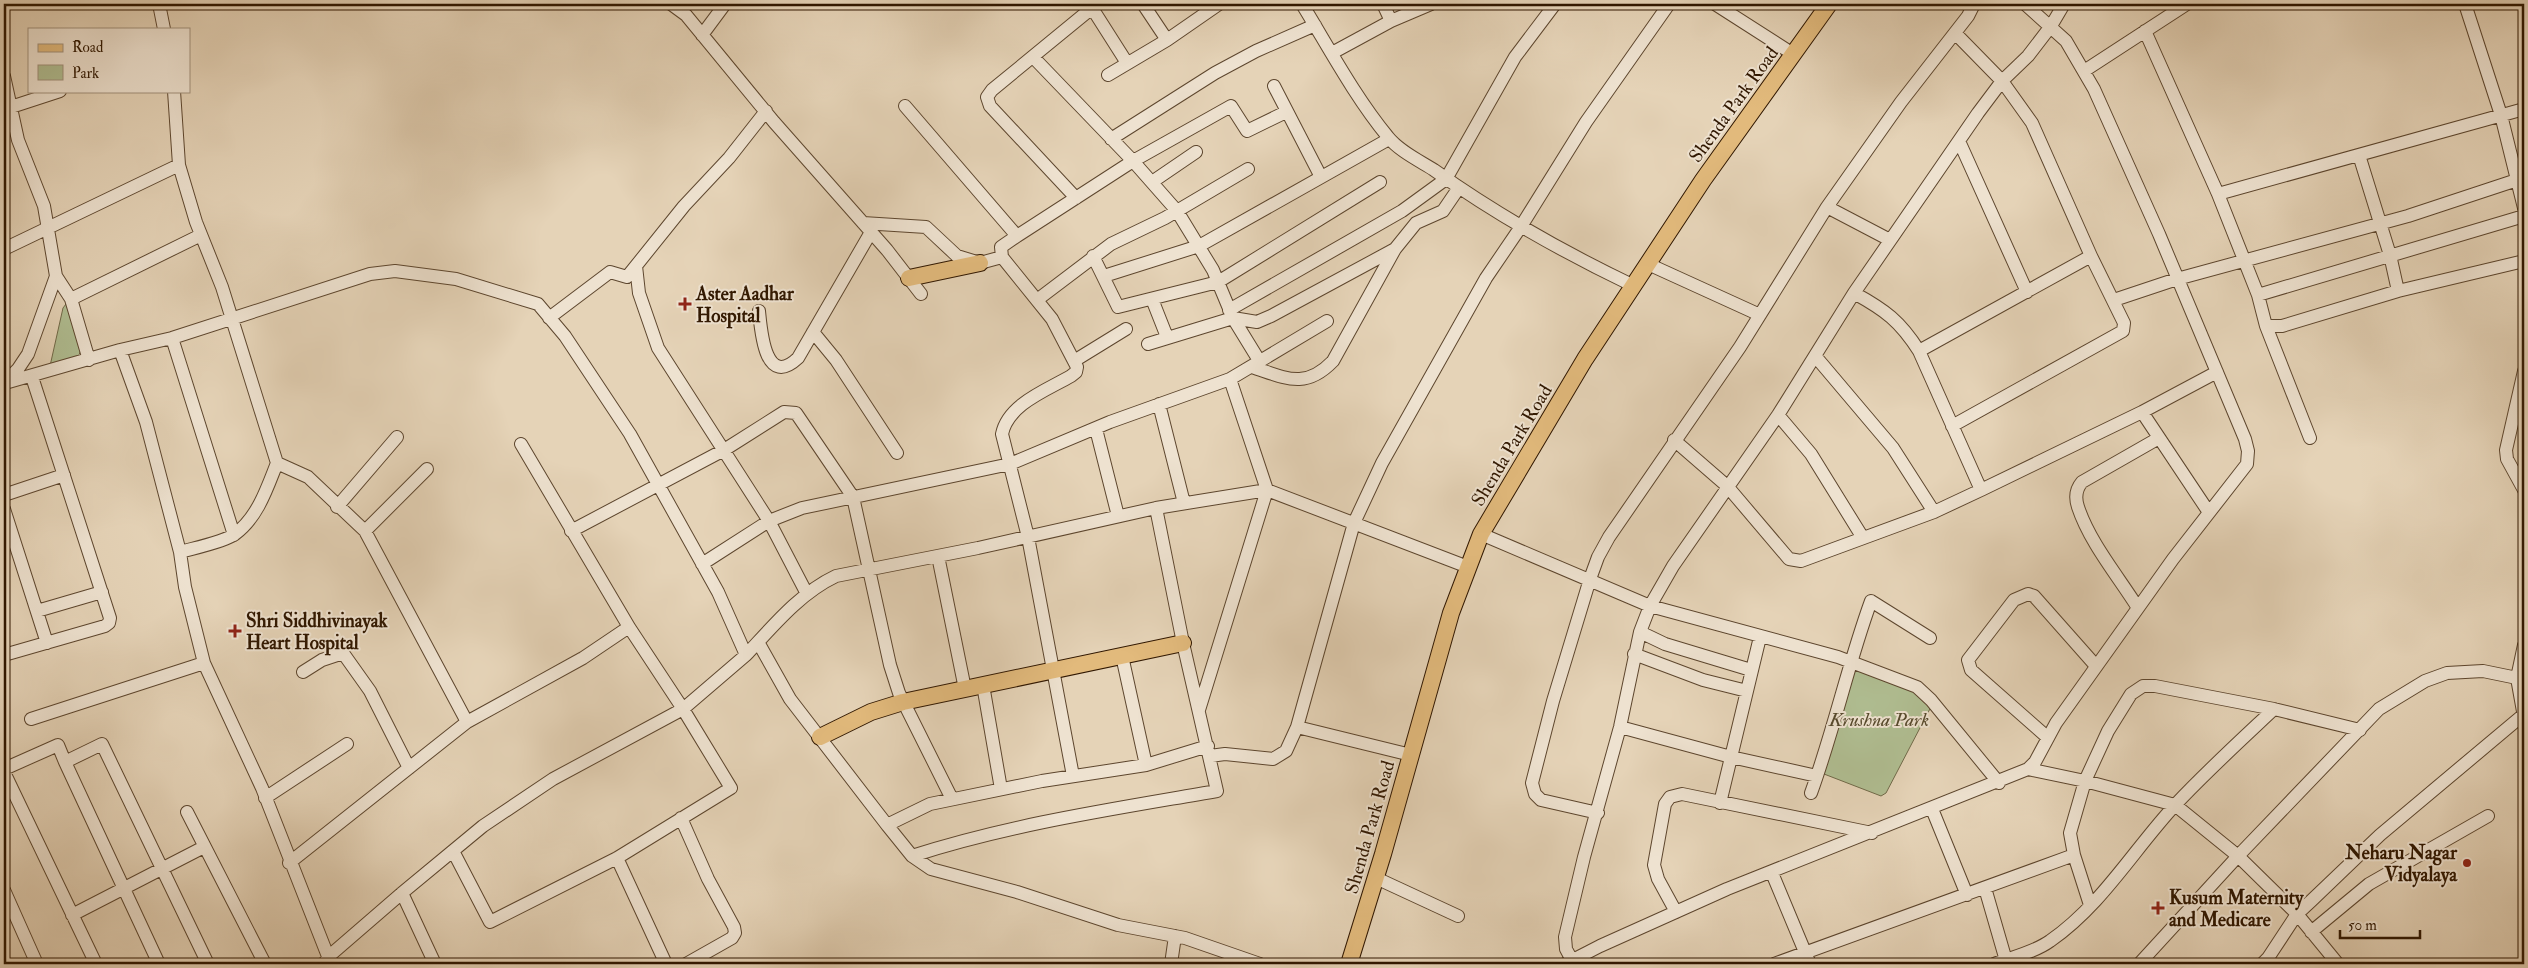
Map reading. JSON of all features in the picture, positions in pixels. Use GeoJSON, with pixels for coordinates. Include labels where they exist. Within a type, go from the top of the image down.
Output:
{"type":"FeatureCollection","features":[{"type":"Feature","properties":{"kind":"main road","name":"Shenda Park Road"},"geometry":{"type":"LineString","coordinates":[[1349,964],[1376,878],[1451,613],[1482,534],[1585,359],[1703,180],[1829,4]]}},
{"type":"Feature","properties":{"kind":"main road"},"geometry":{"type":"LineString","coordinates":[[909,278],[980,263]]}},
{"type":"Feature","properties":{"kind":"main road"},"geometry":{"type":"LineString","coordinates":[[820,737],[871,712],[903,702],[1183,643]]}},
{"type":"Feature","properties":{"kind":"street"},"geometry":{"type":"LineString","coordinates":[[159,4],[164,28]]}},
{"type":"Feature","properties":{"kind":"street"},"geometry":{"type":"LineString","coordinates":[[672,4],[686,15],[766,112],[867,227],[921,294]]}},
{"type":"Feature","properties":{"kind":"street"},"geometry":{"type":"LineString","coordinates":[[702,35],[724,4]]}},
{"type":"Feature","properties":{"kind":"street"},"geometry":{"type":"LineString","coordinates":[[1143,4],[1166,40]]}},
{"type":"Feature","properties":{"kind":"street"},"geometry":{"type":"LineString","coordinates":[[1108,75],[1220,4]]}},
{"type":"Feature","properties":{"kind":"street"},"geometry":{"type":"LineString","coordinates":[[1302,4],[1389,139],[1458,189],[1520,228],[1634,286]]}},
{"type":"Feature","properties":{"kind":"street"},"geometry":{"type":"LineString","coordinates":[[1383,4],[1392,21]]}},
{"type":"Feature","properties":{"kind":"street"},"geometry":{"type":"LineString","coordinates":[[1332,53],[1392,21],[1431,4]]}},
{"type":"Feature","properties":{"kind":"street"},"geometry":{"type":"LineString","coordinates":[[1148,344],[1231,314],[1402,211],[1446,179],[1515,57],[1555,4]]}},
{"type":"Feature","properties":{"kind":"street"},"geometry":{"type":"LineString","coordinates":[[887,825],[930,804],[1001,789],[1146,765],[1209,751],[1273,759],[1286,750],[1297,727],[1354,523],[1382,463],[1486,278],[1520,228],[1586,122],[1669,4]]}},
{"type":"Feature","properties":{"kind":"street"},"geometry":{"type":"LineString","coordinates":[[1714,4],[1793,54]]}},
{"type":"Feature","properties":{"kind":"street"},"geometry":{"type":"LineString","coordinates":[[1598,813],[1541,800],[1535,794],[1532,782],[1553,701],[1590,579],[1608,537],[1740,347],[1827,206],[1901,102],[1955,34],[1974,4]]}},
{"type":"Feature","properties":{"kind":"street"},"geometry":{"type":"LineString","coordinates":[[2025,4],[2051,26],[2066,41],[2094,89],[2217,372],[2248,451],[2247,464],[2208,511],[2096,666],[2047,737],[2035,762],[2028,769],[1772,873],[1727,889],[1570,963],[1565,937],[1584,857],[1598,813],[1620,727],[1634,654],[1650,606],[1673,566],[1778,415],[1816,357],[1854,293],[1890,240],[2002,81],[2028,56],[2051,26],[2064,4]]}},
{"type":"Feature","properties":{"kind":"street"},"geometry":{"type":"LineString","coordinates":[[2084,71],[2187,4]]}},
{"type":"Feature","properties":{"kind":"street"},"geometry":{"type":"LineString","coordinates":[[2465,4],[2501,115],[2524,208]]}},
{"type":"Feature","properties":{"kind":"street"},"geometry":{"type":"LineString","coordinates":[[1076,198],[988,102],[987,98],[992,90],[1091,6],[1127,63]]}},
{"type":"Feature","properties":{"kind":"street"},"geometry":{"type":"LineString","coordinates":[[1111,139],[1215,73],[1256,51],[1315,25]]}},
{"type":"Feature","properties":{"kind":"street"},"geometry":{"type":"LineString","coordinates":[[2145,31],[2218,194],[2258,295],[2266,326],[2310,438]]}},
{"type":"Feature","properties":{"kind":"street"},"geometry":{"type":"LineString","coordinates":[[1952,426],[2123,331],[2124,323],[2091,256],[2032,123],[2002,81],[1955,34]]}},
{"type":"Feature","properties":{"kind":"street"},"geometry":{"type":"LineString","coordinates":[[1033,57],[1133,161],[1177,212],[1199,246],[1218,282],[1231,314],[1256,365],[1295,379],[1310,378],[1321,374],[1334,361],[1395,249],[1416,223],[1443,211],[1458,189]]}},
{"type":"Feature","properties":{"kind":"street"},"geometry":{"type":"LineString","coordinates":[[4,76],[18,140],[44,206],[56,276],[71,299],[89,360]]}},
{"type":"Feature","properties":{"kind":"street"},"geometry":{"type":"LineString","coordinates":[[1274,86],[1321,177]]}},
{"type":"Feature","properties":{"kind":"street"},"geometry":{"type":"LineString","coordinates":[[10,107],[57,92]]}},
{"type":"Feature","properties":{"kind":"street"},"geometry":{"type":"LineString","coordinates":[[174,92],[179,165],[232,320],[277,463],[261,502],[250,519],[234,535],[180,552]]}},
{"type":"Feature","properties":{"kind":"street"},"geometry":{"type":"LineString","coordinates":[[906,106],[1017,236]]}},
{"type":"Feature","properties":{"kind":"street"},"geometry":{"type":"LineString","coordinates":[[1072,776],[1051,671],[1028,537],[1002,434],[1004,423],[1022,405],[1076,372],[1077,367],[1052,319],[1002,257],[1001,247],[1133,161],[1231,106],[1247,131],[1286,112]]}},
{"type":"Feature","properties":{"kind":"street"},"geometry":{"type":"LineString","coordinates":[[2218,194],[2524,109]]}},
{"type":"Feature","properties":{"kind":"street"},"geometry":{"type":"LineString","coordinates":[[550,318],[610,272],[627,277],[684,206],[729,158],[766,112]]}},
{"type":"Feature","properties":{"kind":"street"},"geometry":{"type":"LineString","coordinates":[[1104,276],[1199,246],[1389,139]]}},
{"type":"Feature","properties":{"kind":"street"},"geometry":{"type":"LineString","coordinates":[[1959,141],[2026,292]]}},
{"type":"Feature","properties":{"kind":"street"},"geometry":{"type":"LineString","coordinates":[[1152,182],[1196,152]]}},
{"type":"Feature","properties":{"kind":"street"},"geometry":{"type":"LineString","coordinates":[[2359,155],[2390,255],[2398,291]]}},
{"type":"Feature","properties":{"kind":"street"},"geometry":{"type":"LineString","coordinates":[[4,249],[179,165]]}},
{"type":"Feature","properties":{"kind":"street"},"geometry":{"type":"LineString","coordinates":[[1037,300],[1111,244],[1177,212],[1248,169]]}},
{"type":"Feature","properties":{"kind":"street"},"geometry":{"type":"LineString","coordinates":[[2114,300],[2177,279],[2408,216],[2517,180]]}},
{"type":"Feature","properties":{"kind":"street"},"geometry":{"type":"LineString","coordinates":[[1093,256],[1118,307],[1218,282],[1380,182]]}},
{"type":"Feature","properties":{"kind":"street"},"geometry":{"type":"LineString","coordinates":[[1827,206],[1890,240]]}},
{"type":"Feature","properties":{"kind":"street"},"geometry":{"type":"LineString","coordinates":[[2258,295],[2524,216]]}},
{"type":"Feature","properties":{"kind":"street"},"geometry":{"type":"LineString","coordinates":[[867,227],[926,227],[957,256],[980,263],[1002,257]]}},
{"type":"Feature","properties":{"kind":"street"},"geometry":{"type":"LineString","coordinates":[[759,311],[762,346],[769,360],[776,365],[784,367],[792,364],[798,358],[813,332],[867,227]]}},
{"type":"Feature","properties":{"kind":"street"},"geometry":{"type":"LineString","coordinates":[[71,299],[202,235]]}},
{"type":"Feature","properties":{"kind":"street"},"geometry":{"type":"LineString","coordinates":[[1231,314],[1257,322],[1263,320],[1395,249]]}},
{"type":"Feature","properties":{"kind":"street"},"geometry":{"type":"LineString","coordinates":[[1919,351],[2091,256]]}},
{"type":"Feature","properties":{"kind":"street"},"geometry":{"type":"LineString","coordinates":[[2266,326],[2282,326],[2398,291],[2524,261]]}},
{"type":"Feature","properties":{"kind":"street"},"geometry":{"type":"LineString","coordinates":[[1648,264],[1760,315]]}},
{"type":"Feature","properties":{"kind":"street"},"geometry":{"type":"LineString","coordinates":[[636,266],[639,293],[658,348],[769,521],[807,594]]}},
{"type":"Feature","properties":{"kind":"street"},"geometry":{"type":"LineString","coordinates":[[4,383],[32,377],[120,350],[172,338],[232,320],[297,296],[370,274],[396,271],[456,279],[538,304],[565,336],[630,434],[718,592],[746,655]]}},
{"type":"Feature","properties":{"kind":"street"},"geometry":{"type":"LineString","coordinates":[[4,383],[18,369],[28,354],[56,276]]}},
{"type":"Feature","properties":{"kind":"street"},"geometry":{"type":"LineString","coordinates":[[1854,293],[1890,314],[1908,333],[1919,351],[1981,490]]}},
{"type":"Feature","properties":{"kind":"street"},"geometry":{"type":"LineString","coordinates":[[1152,299],[1167,337]]}},
{"type":"Feature","properties":{"kind":"street"},"geometry":{"type":"LineString","coordinates":[[702,564],[769,521],[802,508],[1010,464],[1159,404],[1230,379],[1327,321]]}},
{"type":"Feature","properties":{"kind":"street"},"geometry":{"type":"LineString","coordinates":[[1074,361],[1126,329]]}},
{"type":"Feature","properties":{"kind":"street"},"geometry":{"type":"LineString","coordinates":[[813,332],[836,360],[897,453]]}},
{"type":"Feature","properties":{"kind":"street"},"geometry":{"type":"LineString","coordinates":[[172,338],[234,535]]}},
{"type":"Feature","properties":{"kind":"street"},"geometry":{"type":"LineString","coordinates":[[120,350],[146,422],[180,552],[185,587],[204,663],[265,798],[328,962],[402,893],[483,826],[553,779],[683,710],[746,655],[807,594],[820,584],[836,576],[1028,537],[1156,508],[1267,490],[1468,567]]}},
{"type":"Feature","properties":{"kind":"street"},"geometry":{"type":"LineString","coordinates":[[1816,357],[1893,448],[1934,512]]}},
{"type":"Feature","properties":{"kind":"street"},"geometry":{"type":"LineString","coordinates":[[2524,371],[2506,450],[2509,464],[2524,490]]}},
{"type":"Feature","properties":{"kind":"street"},"geometry":{"type":"LineString","coordinates":[[1674,440],[1728,486],[1789,559],[1794,561],[1934,512],[2142,412],[2217,372]]}},
{"type":"Feature","properties":{"kind":"street"},"geometry":{"type":"LineString","coordinates":[[4,656],[109,623],[110,618],[32,377]]}},
{"type":"Feature","properties":{"kind":"street"},"geometry":{"type":"LineString","coordinates":[[1198,712],[1267,490],[1230,379]]}},
{"type":"Feature","properties":{"kind":"street"},"geometry":{"type":"LineString","coordinates":[[1159,404],[1184,503]]}},
{"type":"Feature","properties":{"kind":"street"},"geometry":{"type":"LineString","coordinates":[[571,531],[724,450],[784,412],[796,413],[853,497],[890,665],[903,702],[952,800]]}},
{"type":"Feature","properties":{"kind":"street"},"geometry":{"type":"LineString","coordinates":[[2142,412],[2208,511]]}},
{"type":"Feature","properties":{"kind":"street"},"geometry":{"type":"LineString","coordinates":[[1778,415],[1811,454],[1863,538]]}},
{"type":"Feature","properties":{"kind":"street"},"geometry":{"type":"LineString","coordinates":[[1096,429],[1118,516]]}},
{"type":"Feature","properties":{"kind":"street"},"geometry":{"type":"LineString","coordinates":[[338,507],[397,437]]}},
{"type":"Feature","properties":{"kind":"street"},"geometry":{"type":"LineString","coordinates":[[2138,608],[2092,536],[2077,506],[2076,494],[2077,488],[2082,482],[2159,438]]}},
{"type":"Feature","properties":{"kind":"street"},"geometry":{"type":"LineString","coordinates":[[453,851],[490,922],[617,858],[731,788],[629,628],[521,444]]}},
{"type":"Feature","properties":{"kind":"street"},"geometry":{"type":"LineString","coordinates":[[277,463],[308,477],[365,531],[467,722]]}},
{"type":"Feature","properties":{"kind":"street"},"geometry":{"type":"LineString","coordinates":[[365,531],[427,469]]}},
{"type":"Feature","properties":{"kind":"street"},"geometry":{"type":"LineString","coordinates":[[4,495],[64,474]]}},
{"type":"Feature","properties":{"kind":"street"},"geometry":{"type":"LineString","coordinates":[[912,856],[958,841],[1031,824],[1217,791],[1183,643],[1156,508]]}},
{"type":"Feature","properties":{"kind":"street"},"geometry":{"type":"LineString","coordinates":[[4,509],[47,643]]}},
{"type":"Feature","properties":{"kind":"street"},"geometry":{"type":"LineString","coordinates":[[1482,534],[1650,606],[1851,662],[1917,687],[1931,700],[1999,782]]}},
{"type":"Feature","properties":{"kind":"street"},"geometry":{"type":"LineString","coordinates":[[938,556],[965,689]]}},
{"type":"Feature","properties":{"kind":"street"},"geometry":{"type":"LineString","coordinates":[[37,611],[102,592]]}},
{"type":"Feature","properties":{"kind":"street"},"geometry":{"type":"LineString","coordinates":[[2047,737],[1971,670],[1968,660],[2014,600],[2028,594],[2034,596],[2096,666]]}},
{"type":"Feature","properties":{"kind":"street"},"geometry":{"type":"LineString","coordinates":[[1811,793],[1871,601],[1930,638]]}},
{"type":"Feature","properties":{"kind":"street"},"geometry":{"type":"LineString","coordinates":[[290,863],[467,722],[582,658],[629,628]]}},
{"type":"Feature","properties":{"kind":"street"},"geometry":{"type":"LineString","coordinates":[[1640,632],[1666,644],[1751,670]]}},
{"type":"Feature","properties":{"kind":"street"},"geometry":{"type":"LineString","coordinates":[[1720,803],[1760,637]]}},
{"type":"Feature","properties":{"kind":"street"},"geometry":{"type":"LineString","coordinates":[[758,642],[790,699],[912,856],[931,869],[1017,892],[1118,925],[1175,936],[1260,964]]}},
{"type":"Feature","properties":{"kind":"street"},"geometry":{"type":"LineString","coordinates":[[2262,964],[2297,914],[2380,836],[2523,716],[2517,678],[2524,645]]}},
{"type":"Feature","properties":{"kind":"street"},"geometry":{"type":"LineString","coordinates":[[303,672],[322,660],[343,653],[370,691],[409,768]]}},
{"type":"Feature","properties":{"kind":"street"},"geometry":{"type":"LineString","coordinates":[[1634,654],[1703,680],[1747,691]]}},
{"type":"Feature","properties":{"kind":"street"},"geometry":{"type":"LineString","coordinates":[[1122,656],[1146,765]]}},
{"type":"Feature","properties":{"kind":"street"},"geometry":{"type":"LineString","coordinates":[[31,719],[204,663]]}},
{"type":"Feature","properties":{"kind":"street"},"geometry":{"type":"LineString","coordinates":[[2139,964],[2238,856],[2379,709],[2425,681],[2447,673],[2483,671],[2517,678]]}},
{"type":"Feature","properties":{"kind":"street"},"geometry":{"type":"LineString","coordinates":[[983,685],[1001,789]]}},
{"type":"Feature","properties":{"kind":"street"},"geometry":{"type":"LineString","coordinates":[[2090,906],[2074,855],[2070,833],[2085,781],[2108,731],[2132,694],[2143,686],[2155,686],[2274,709],[2360,730]]}},
{"type":"Feature","properties":{"kind":"street"},"geometry":{"type":"LineString","coordinates":[[1985,888],[2002,963],[2048,942],[2090,906],[2175,805],[2274,709]]}},
{"type":"Feature","properties":{"kind":"street"},"geometry":{"type":"LineString","coordinates":[[1297,727],[1411,756]]}},
{"type":"Feature","properties":{"kind":"street"},"geometry":{"type":"LineString","coordinates":[[1620,727],[1817,776]]}},
{"type":"Feature","properties":{"kind":"street"},"geometry":{"type":"LineString","coordinates":[[65,762],[102,744],[208,964]]}},
{"type":"Feature","properties":{"kind":"street"},"geometry":{"type":"LineString","coordinates":[[265,798],[346,744]]}},
{"type":"Feature","properties":{"kind":"street"},"geometry":{"type":"LineString","coordinates":[[96,964],[8,792],[4,771],[58,745],[159,964]]}},
{"type":"Feature","properties":{"kind":"street"},"geometry":{"type":"LineString","coordinates":[[2028,769],[2085,781],[2175,805],[2238,856],[2297,914],[2338,964]]}},
{"type":"Feature","properties":{"kind":"street"},"geometry":{"type":"LineString","coordinates":[[1676,912],[1658,879],[1654,865],[1665,804],[1670,796],[1682,794],[1872,833]]}},
{"type":"Feature","properties":{"kind":"street"},"geometry":{"type":"LineString","coordinates":[[1932,809],[1967,895]]}},
{"type":"Feature","properties":{"kind":"street"},"geometry":{"type":"LineString","coordinates":[[187,812],[264,964]]}},
{"type":"Feature","properties":{"kind":"street"},"geometry":{"type":"LineString","coordinates":[[2311,932],[2369,884],[2488,816]]}},
{"type":"Feature","properties":{"kind":"street"},"geometry":{"type":"LineString","coordinates":[[681,818],[708,879],[734,926],[735,933],[732,938],[686,964]]}},
{"type":"Feature","properties":{"kind":"street"},"geometry":{"type":"LineString","coordinates":[[72,915],[204,847]]}},
{"type":"Feature","properties":{"kind":"street"},"geometry":{"type":"LineString","coordinates":[[1774,964],[1805,951],[1967,895],[2074,855]]}},
{"type":"Feature","properties":{"kind":"street"},"geometry":{"type":"LineString","coordinates":[[617,858],[666,964]]}},
{"type":"Feature","properties":{"kind":"street"},"geometry":{"type":"LineString","coordinates":[[1772,873],[1810,964]]}},
{"type":"Feature","properties":{"kind":"street"},"geometry":{"type":"LineString","coordinates":[[1376,878],[1458,916]]}},
{"type":"Feature","properties":{"kind":"street"},"geometry":{"type":"LineString","coordinates":[[4,890],[37,964]]}},
{"type":"Feature","properties":{"kind":"street"},"geometry":{"type":"LineString","coordinates":[[402,893],[436,964]]}},
{"type":"Feature","properties":{"kind":"street"},"geometry":{"type":"LineString","coordinates":[[1171,964],[1175,936]]}},
{"type":"Feature","properties":{"kind":"green space"},"geometry":{"type":"Polygon","coordinates":[[[66,304],[81,350],[78,357],[50,366],[63,308],[66,304]]]}},
{"type":"Feature","properties":{"kind":"green space","name":"Krushna Park"},"geometry":{"type":"Polygon","coordinates":[[[1849,667],[1917,687],[1933,703],[1886,793],[1881,796],[1824,774],[1849,667]]]}},
{"type":"Feature","properties":{"kind":"place","name":"Aster Aadhar Hospital"},"geometry":{"type":"Point","coordinates":[685,304]}},
{"type":"Feature","properties":{"kind":"place","name":"Shri Siddhivinayak Heart Hospital"},"geometry":{"type":"Point","coordinates":[235,631]}},
{"type":"Feature","properties":{"kind":"place","name":"Neharu Nagar Vidyalaya"},"geometry":{"type":"Point","coordinates":[2467,863]}},
{"type":"Feature","properties":{"kind":"place","name":"Kusum Maternity and Medicare"},"geometry":{"type":"Point","coordinates":[2158,908]}}]}
